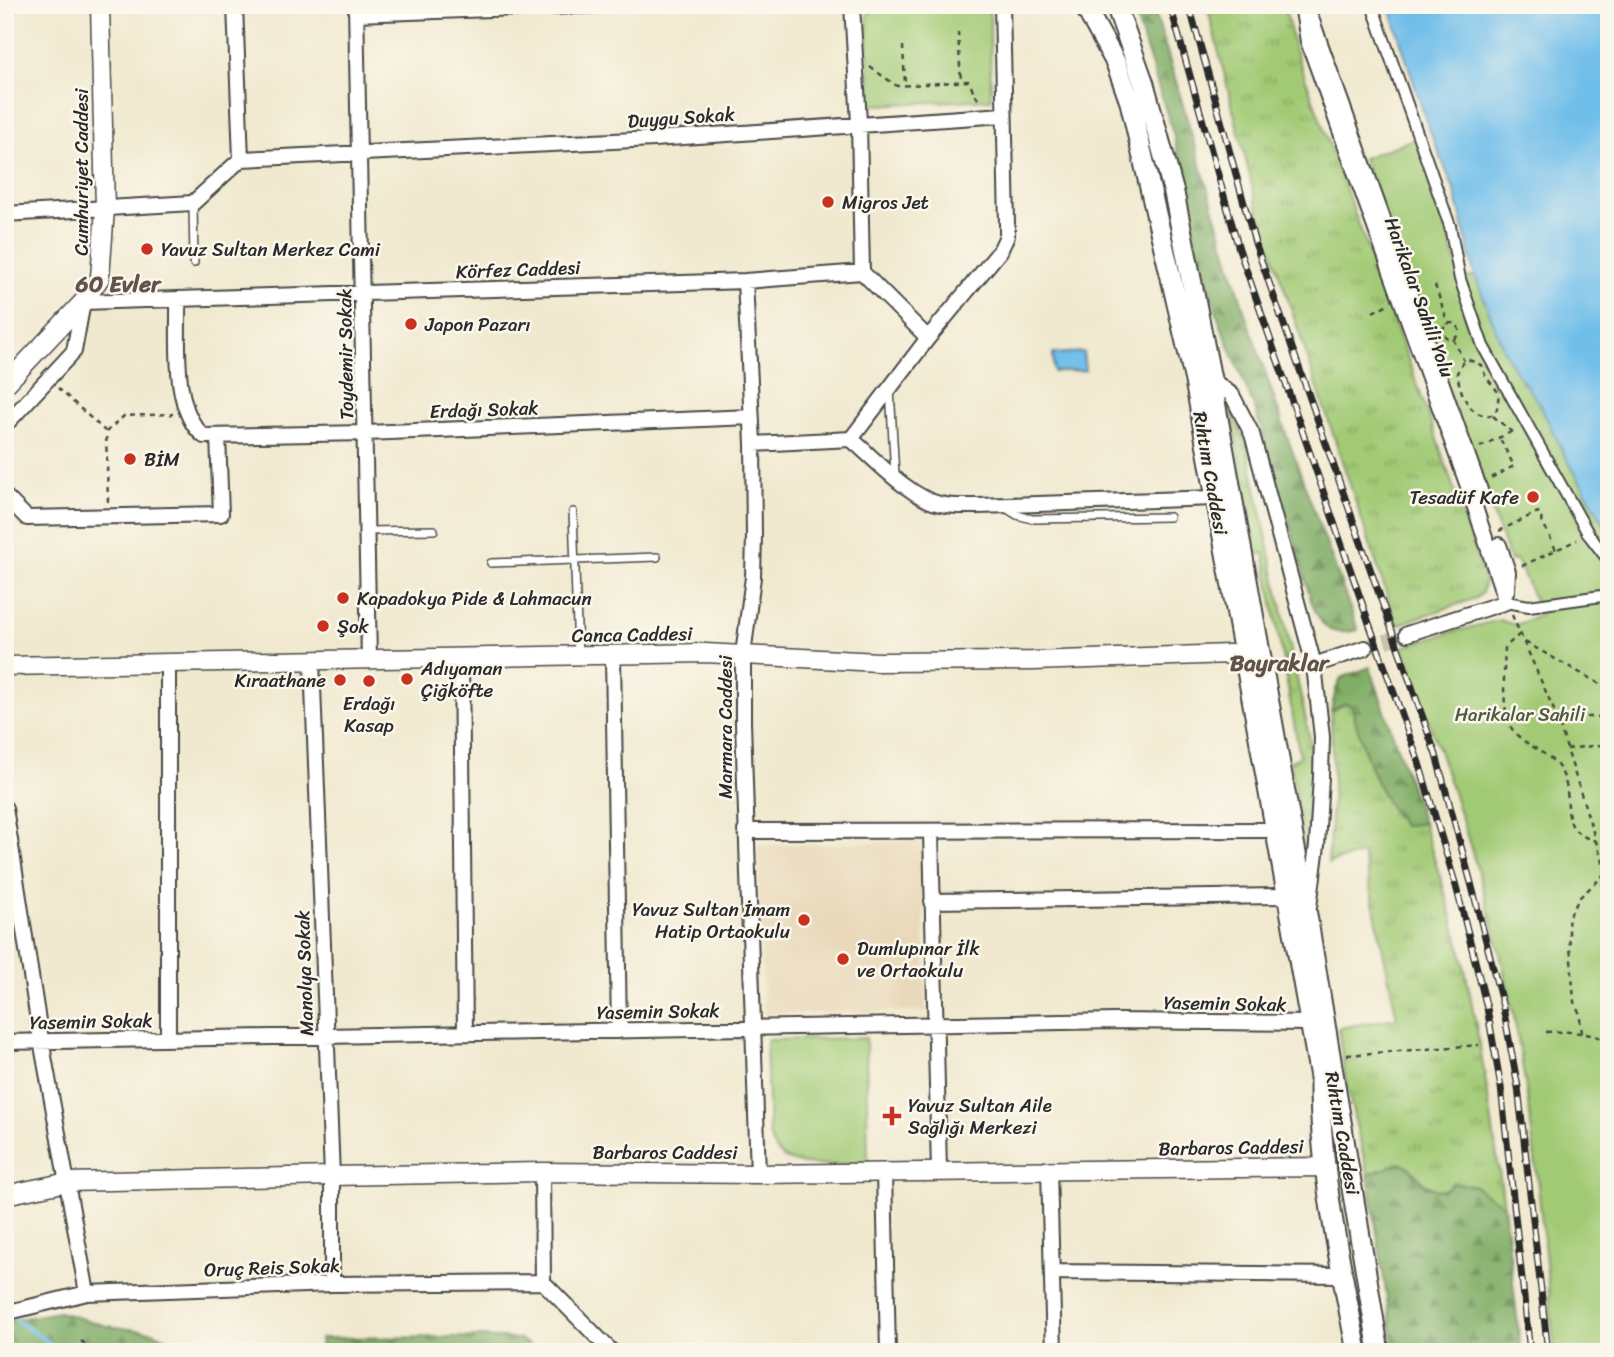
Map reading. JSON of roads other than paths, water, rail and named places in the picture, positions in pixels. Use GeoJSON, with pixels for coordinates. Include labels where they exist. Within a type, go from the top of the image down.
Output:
{"type":"FeatureCollection","features":[{"type":"Feature","properties":{"kind":"main road","name":"Rıhtım Caddesi"},"geometry":{"type":"LineString","coordinates":[[1084,5],[1116,63],[1130,102],[1203,380]]}},
{"type":"Feature","properties":{"kind":"main road","name":"Rıhtım Caddesi"},"geometry":{"type":"LineString","coordinates":[[1116,5],[1144,84],[1174,193],[1223,497],[1252,653],[1307,915],[1379,1352]]}},
{"type":"Feature","properties":{"kind":"main road","name":"Rıhtım Caddesi"},"geometry":{"type":"LineString","coordinates":[[1252,653],[1276,830],[1320,1077],[1320,1116],[1326,1167],[1357,1352]]}},
{"type":"Feature","properties":{"kind":"street","name":"Cumhuriyet Caddesi"},"geometry":{"type":"LineString","coordinates":[[5,385],[83,302],[100,278],[105,209],[100,5]]}},
{"type":"Feature","properties":{"kind":"street"},"geometry":{"type":"LineString","coordinates":[[5,214],[193,203],[241,159],[235,5]]}},
{"type":"Feature","properties":{"kind":"street"},"geometry":{"type":"LineString","coordinates":[[356,10],[600,5]]}},
{"type":"Feature","properties":{"kind":"street"},"geometry":{"type":"LineString","coordinates":[[852,5],[859,123],[862,272],[928,338]]}},
{"type":"Feature","properties":{"kind":"street"},"geometry":{"type":"LineString","coordinates":[[851,439],[1004,244],[1007,223],[1002,5]]}},
{"type":"Feature","properties":{"kind":"street","name":"Harikalar Sahili Yolu"},"geometry":{"type":"LineString","coordinates":[[1302,5],[1308,41],[1457,456],[1506,602]]}},
{"type":"Feature","properties":{"kind":"street","name":"Harikalar Sahili Yolu"},"geometry":{"type":"LineString","coordinates":[[1308,5],[1508,572],[1506,602]]}},
{"type":"Feature","properties":{"kind":"street"},"geometry":{"type":"LineString","coordinates":[[1372,5],[1450,226],[1460,279],[1474,323],[1496,373],[1589,535],[1609,561]]}},
{"type":"Feature","properties":{"kind":"street","name":"Toydemir Sokak"},"geometry":{"type":"LineString","coordinates":[[356,10],[369,660]]}},
{"type":"Feature","properties":{"kind":"street","name":"Duygu Sokak"},"geometry":{"type":"LineString","coordinates":[[241,159],[654,139],[1004,115]]}},
{"type":"Feature","properties":{"kind":"street","name":"Körfez Caddesi"},"geometry":{"type":"LineString","coordinates":[[83,302],[745,281],[862,272]]}},
{"type":"Feature","properties":{"kind":"street","name":"Marmara Caddesi"},"geometry":{"type":"LineString","coordinates":[[745,281],[753,444],[753,577],[743,655],[745,831],[758,1174]]}},
{"type":"Feature","properties":{"kind":"street"},"geometry":{"type":"LineString","coordinates":[[5,496],[27,517],[221,514],[218,436],[204,436],[192,424],[181,388],[178,300]]}},
{"type":"Feature","properties":{"kind":"street"},"geometry":{"type":"LineString","coordinates":[[5,421],[9,421],[74,351],[83,302]]}},
{"type":"Feature","properties":{"kind":"street","name":"Rıhtım Caddesi"},"geometry":{"type":"LineString","coordinates":[[1203,380],[1232,396],[1252,434],[1314,665],[1322,737],[1317,845],[1307,915],[1297,952]]}},
{"type":"Feature","properties":{"kind":"street","name":"Erdağı Sokak"},"geometry":{"type":"LineString","coordinates":[[218,436],[366,433],[751,417]]}},
{"type":"Feature","properties":{"kind":"street"},"geometry":{"type":"LineString","coordinates":[[753,444],[851,439],[928,501],[940,505],[1223,497]]}},
{"type":"Feature","properties":{"kind":"street"},"geometry":{"type":"LineString","coordinates":[[1407,634],[1506,602],[1529,606],[1609,595]]}},
{"type":"Feature","properties":{"kind":"street"},"geometry":{"type":"LineString","coordinates":[[1314,665],[1365,648]]}},
{"type":"Feature","properties":{"kind":"street","name":"Canca Caddesi"},"geometry":{"type":"LineString","coordinates":[[5,666],[705,653],[786,659],[1033,661],[1252,653]]}},
{"type":"Feature","properties":{"kind":"street"},"geometry":{"type":"LineString","coordinates":[[613,655],[620,1031]]}},
{"type":"Feature","properties":{"kind":"street"},"geometry":{"type":"LineString","coordinates":[[461,659],[465,1032]]}},
{"type":"Feature","properties":{"kind":"street","name":"Manolya Sokak"},"geometry":{"type":"LineString","coordinates":[[312,661],[332,1176],[332,1284]]}},
{"type":"Feature","properties":{"kind":"street"},"geometry":{"type":"LineString","coordinates":[[168,663],[168,1040]]}},
{"type":"Feature","properties":{"kind":"street"},"geometry":{"type":"LineString","coordinates":[[5,808],[41,1040],[88,1293]]}},
{"type":"Feature","properties":{"kind":"street"},"geometry":{"type":"LineString","coordinates":[[745,831],[1276,830]]}},
{"type":"Feature","properties":{"kind":"street"},"geometry":{"type":"LineString","coordinates":[[931,831],[939,1171]]}},
{"type":"Feature","properties":{"kind":"street"},"geometry":{"type":"LineString","coordinates":[[932,901],[1287,896]]}},
{"type":"Feature","properties":{"kind":"street","name":"Yasemin Sokak"},"geometry":{"type":"LineString","coordinates":[[5,1042],[1116,1021],[1311,1023]]}},
{"type":"Feature","properties":{"kind":"street","name":"Barbaros Caddesi"},"geometry":{"type":"LineString","coordinates":[[5,1195],[68,1182],[332,1176],[1326,1167]]}},
{"type":"Feature","properties":{"kind":"street"},"geometry":{"type":"LineString","coordinates":[[1049,1170],[1054,1352]]}},
{"type":"Feature","properties":{"kind":"street"},"geometry":{"type":"LineString","coordinates":[[542,1172],[543,1282],[612,1352]]}},
{"type":"Feature","properties":{"kind":"street"},"geometry":{"type":"LineString","coordinates":[[884,1172],[888,1352]]}},
{"type":"Feature","properties":{"kind":"street"},"geometry":{"type":"LineString","coordinates":[[1052,1272],[1343,1275]]}},
{"type":"Feature","properties":{"kind":"street","name":"Oruç Reis Sokak"},"geometry":{"type":"LineString","coordinates":[[5,1312],[88,1293],[332,1284],[543,1282]]}},
{"type":"Feature","properties":{"kind":"lane"},"geometry":{"type":"LineString","coordinates":[[193,203],[194,263]]}},
{"type":"Feature","properties":{"kind":"lane"},"geometry":{"type":"LineString","coordinates":[[890,387],[895,476]]}},
{"type":"Feature","properties":{"kind":"lane"},"geometry":{"type":"LineString","coordinates":[[1002,505],[1017,515],[1032,519],[1169,517]]}},
{"type":"Feature","properties":{"kind":"lane"},"geometry":{"type":"LineString","coordinates":[[573,512],[578,656]]}},
{"type":"Feature","properties":{"kind":"lane"},"geometry":{"type":"LineString","coordinates":[[367,531],[434,530]]}},
{"type":"Feature","properties":{"kind":"lane"},"geometry":{"type":"LineString","coordinates":[[491,563],[657,556]]}},
{"type":"Feature","properties":{"kind":"water"},"geometry":{"type":"Polygon","coordinates":[[[1389,5],[1609,5],[1609,533],[1539,403],[1513,368],[1503,348],[1475,276],[1455,192],[1427,124],[1389,5]]]}},
{"type":"Feature","properties":{"kind":"water"},"geometry":{"type":"Polygon","coordinates":[[[1083,352],[1085,370],[1054,372],[1053,354],[1083,352]]]}},
{"type":"Feature","properties":{"kind":"waterway"},"geometry":{"type":"LineString","coordinates":[[17,1321],[63,1352]]}},
{"type":"Feature","properties":{"kind":"tunnel"},"geometry":{"type":"LineString","coordinates":[[1365,648],[1407,634]]}},
{"type":"Feature","properties":{"kind":"railway"},"geometry":{"type":"LineString","coordinates":[[1170,5],[1239,249],[1419,763],[1456,886],[1487,1008],[1501,1087],[1530,1352]]}},
{"type":"Feature","properties":{"kind":"railway"},"geometry":{"type":"LineString","coordinates":[[1189,5],[1255,243],[1436,755],[1471,883],[1503,1007],[1518,1087],[1548,1352]]}},
{"type":"Feature","properties":{"kind":"place","name":"Migros Jet"},"geometry":{"type":"Point","coordinates":[828,202]}},
{"type":"Feature","properties":{"kind":"place","name":"Yavuz Sultan Merkez Cami"},"geometry":{"type":"Point","coordinates":[147,249]}},
{"type":"Feature","properties":{"kind":"place","name":"Japon Pazarı"},"geometry":{"type":"Point","coordinates":[411,324]}},
{"type":"Feature","properties":{"kind":"place","name":"BİM"},"geometry":{"type":"Point","coordinates":[130,459]}},
{"type":"Feature","properties":{"kind":"place","name":"Tesadüf Kafe"},"geometry":{"type":"Point","coordinates":[1533,497]}},
{"type":"Feature","properties":{"kind":"place","name":"Kapadokya Pide & Lahmacun"},"geometry":{"type":"Point","coordinates":[343,598]}},
{"type":"Feature","properties":{"kind":"place","name":"Şok"},"geometry":{"type":"Point","coordinates":[323,626]}},
{"type":"Feature","properties":{"kind":"place","name":"Adıyaman Çiğköfte"},"geometry":{"type":"Point","coordinates":[407,679]}},
{"type":"Feature","properties":{"kind":"place","name":"Kıraathane"},"geometry":{"type":"Point","coordinates":[340,680]}},
{"type":"Feature","properties":{"kind":"place","name":"Erdağı Kasap"},"geometry":{"type":"Point","coordinates":[369,681]}},
{"type":"Feature","properties":{"kind":"place","name":"Yavuz Sultan İmam Hatip Ortaokulu"},"geometry":{"type":"Point","coordinates":[804,920]}},
{"type":"Feature","properties":{"kind":"place","name":"Dumlupınar İlk ve Ortaokulu"},"geometry":{"type":"Point","coordinates":[843,959]}},
{"type":"Feature","properties":{"kind":"place","name":"Yavuz Sultan Aile Sağlığı Merkezi"},"geometry":{"type":"Point","coordinates":[892,1116]}},
{"type":"Feature","properties":{"kind":"district","name":"60 Evler"},"geometry":{"type":"Point","coordinates":[118,284]}},
{"type":"Feature","properties":{"kind":"district","name":"Bayraklar"},"geometry":{"type":"Point","coordinates":[1279,663]}},
{"type":"Feature","properties":{"kind":"park label","name":"Harikalar Sahili"},"geometry":{"type":"Point","coordinates":[1520,714]}}]}
